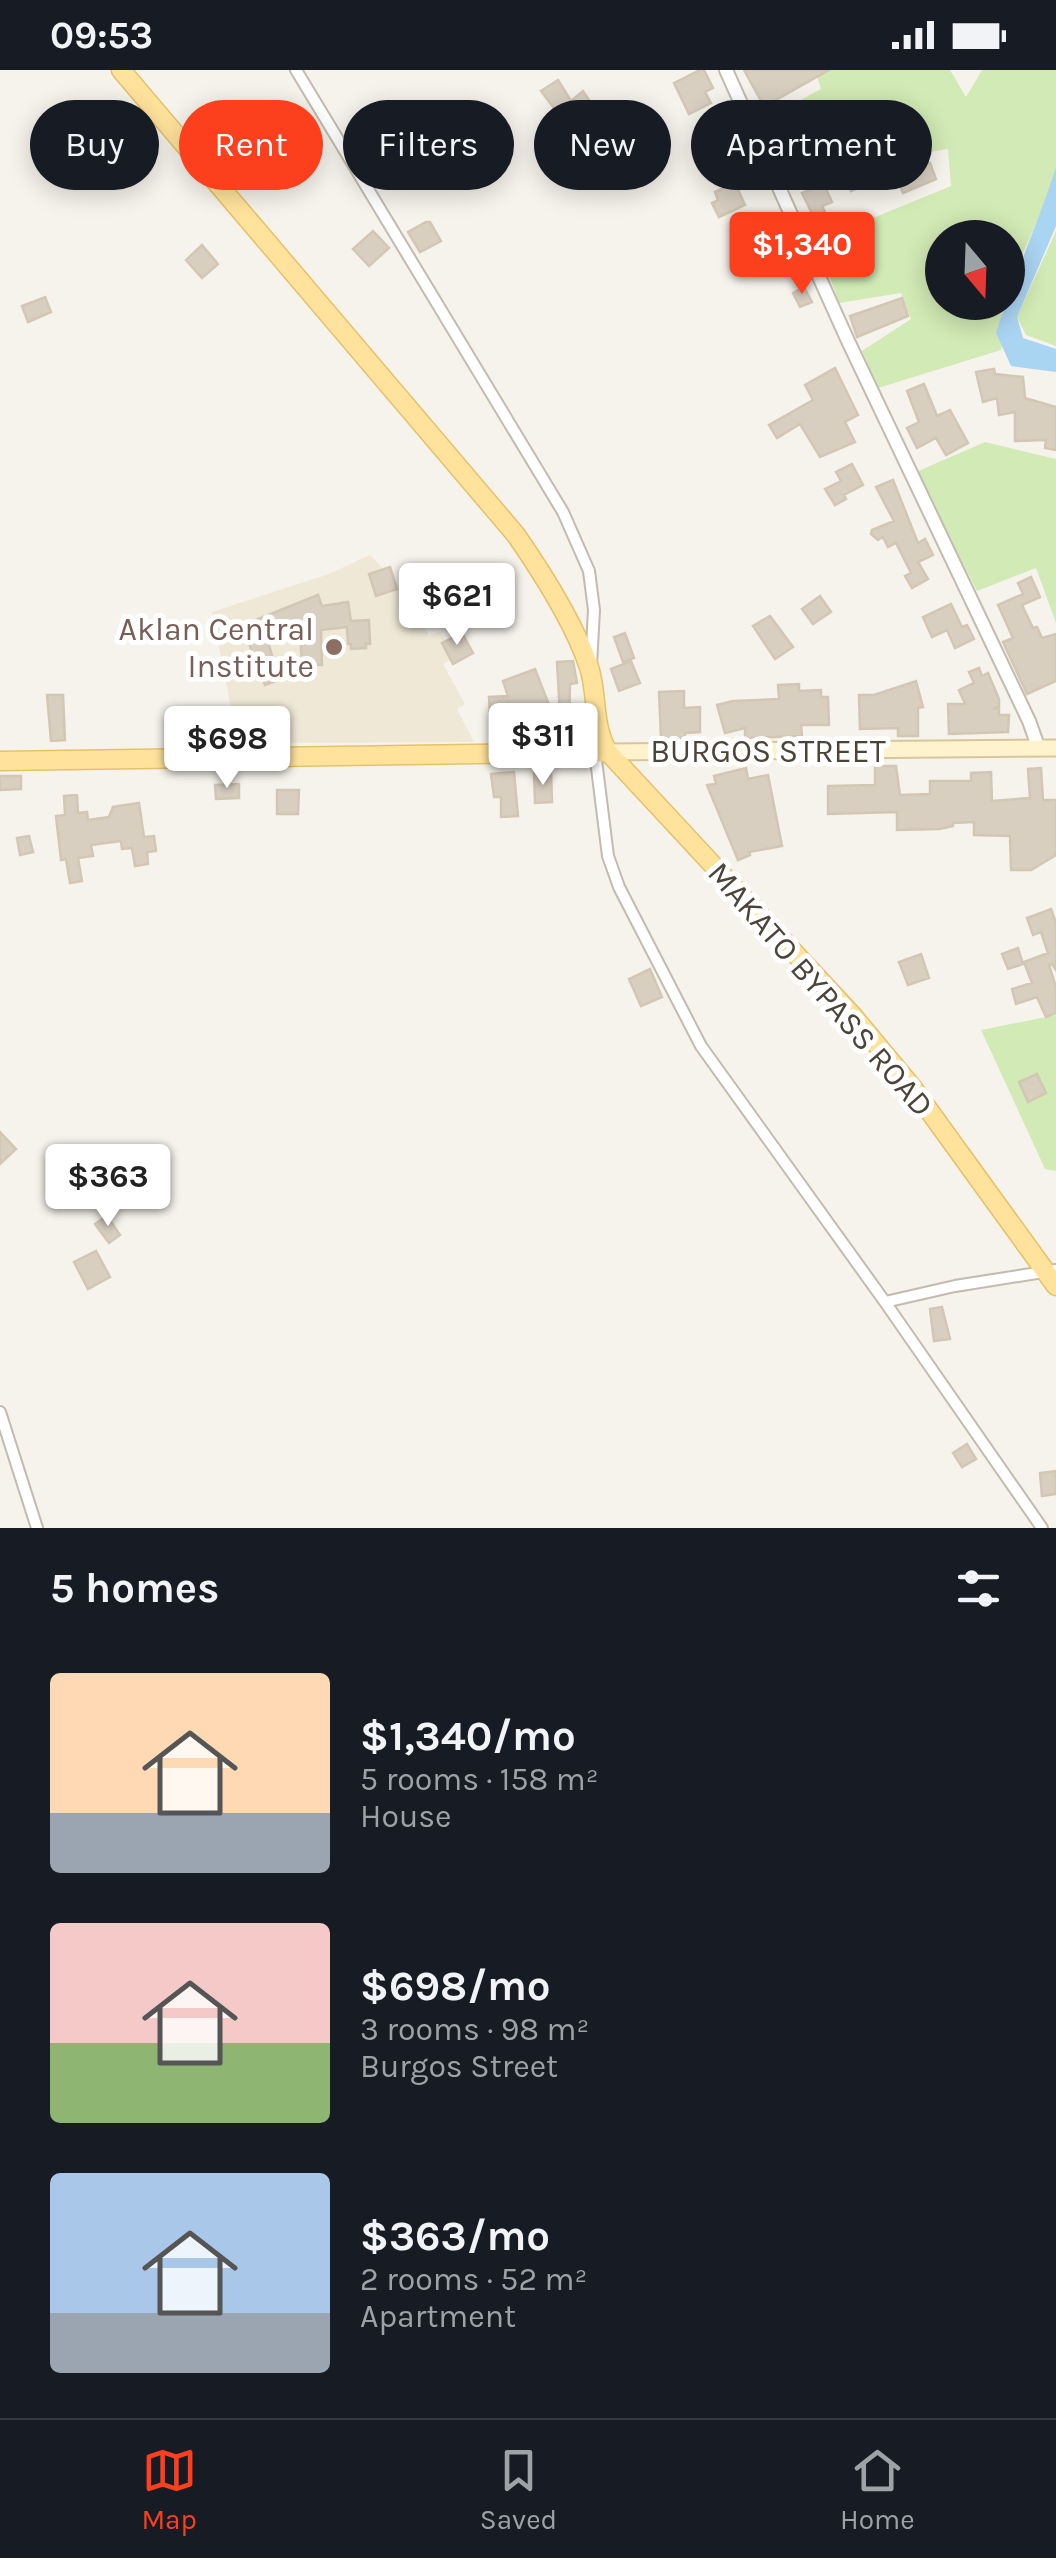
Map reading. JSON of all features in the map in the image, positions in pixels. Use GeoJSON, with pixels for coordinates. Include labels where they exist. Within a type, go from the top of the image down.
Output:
{"type":"FeatureCollection","features":[{"type":"Feature","properties":{"kind":"main road"},"geometry":{"type":"LineString","coordinates":[[121,70],[516,535],[546,581],[590,671],[601,752]]}},
{"type":"Feature","properties":{"kind":"main road","name":"BURGOS STREET"},"geometry":{"type":"LineString","coordinates":[[0,761],[1048,748]]}},
{"type":"Feature","properties":{"kind":"main road","name":"MAKATO BYPASS ROAD"},"geometry":{"type":"LineString","coordinates":[[601,752],[853,1016],[912,1087],[1053,1276]]}},
{"type":"Feature","properties":{"kind":"street"},"geometry":{"type":"LineString","coordinates":[[296,70],[563,512],[589,570],[594,610],[590,671]]}},
{"type":"Feature","properties":{"kind":"street"},"geometry":{"type":"LineString","coordinates":[[726,70],[848,340],[1030,721],[1048,748]]}},
{"type":"Feature","properties":{"kind":"street"},"geometry":{"type":"LineString","coordinates":[[601,752],[608,856],[619,887],[692,1029],[721,1076],[886,1302],[1042,1528]]}},
{"type":"Feature","properties":{"kind":"street"},"geometry":{"type":"LineString","coordinates":[[886,1302],[955,1286],[1053,1276]]}},
{"type":"Feature","properties":{"kind":"street"},"geometry":{"type":"LineString","coordinates":[[0,1412],[38,1528]]}},
{"type":"Feature","properties":{"kind":"shaded area","name":"Aklan Central Institute"},"geometry":{"type":"Polygon","coordinates":[[[370,555],[408,594],[429,636],[440,631],[454,658],[443,664],[465,704],[457,709],[474,742],[238,743],[212,612],[329,574],[370,555]]]}},
{"type":"Feature","properties":{"kind":"green space"},"geometry":{"type":"Polygon","coordinates":[[[815,70],[950,70],[966,97],[982,70],[1056,70],[1056,167],[1025,249],[1025,220],[925,220],[925,320],[1007,320],[1001,350],[878,388],[862,351],[911,319],[901,293],[839,303],[817,241],[951,186],[948,149],[932,151],[932,100],[801,100],[821,89],[815,70]]]}},
{"type":"Feature","properties":{"kind":"green space"},"geometry":{"type":"Polygon","coordinates":[[[1056,231],[1056,346],[1026,335],[1018,320],[1025,320],[1025,299],[1056,231]]]}},
{"type":"Feature","properties":{"kind":"green space"},"geometry":{"type":"Polygon","coordinates":[[[985,442],[1056,459],[1056,623],[1036,568],[977,591],[916,472],[985,442]]]}},
{"type":"Feature","properties":{"kind":"green space"},"geometry":{"type":"Polygon","coordinates":[[[1056,1015],[1056,1171],[1045,1169],[981,1030],[1056,1015]]]}},
{"type":"Feature","properties":{"kind":"water"},"geometry":{"type":"Polygon","coordinates":[[[1056,167],[1056,226],[1025,298],[1025,252],[1056,167]]]}},
{"type":"Feature","properties":{"kind":"water"},"geometry":{"type":"Polygon","coordinates":[[[1000,320],[1018,320],[1023,338],[1056,349],[1056,372],[1011,366],[996,333],[1000,320]]]}},
{"type":"Feature","properties":{"kind":"building"},"geometry":{"type":"Polygon","coordinates":[[[704,70],[713,88],[705,92],[709,100],[691,100],[689,114],[674,83],[704,70]]]}},
{"type":"Feature","properties":{"kind":"building"},"geometry":{"type":"Polygon","coordinates":[[[744,70],[829,70],[776,100],[761,100],[744,70]]]}},
{"type":"Feature","properties":{"kind":"building"},"geometry":{"type":"Polygon","coordinates":[[[558,80],[570,100],[548,100],[541,91],[558,80]]]}},
{"type":"Feature","properties":{"kind":"building"},"geometry":{"type":"Polygon","coordinates":[[[583,91],[589,100],[572,100],[583,91]]]}},
{"type":"Feature","properties":{"kind":"building"},"geometry":{"type":"Polygon","coordinates":[[[738,190],[745,205],[719,217],[712,203],[718,200],[715,192],[738,190]]]}},
{"type":"Feature","properties":{"kind":"building"},"geometry":{"type":"Polygon","coordinates":[[[827,190],[832,202],[822,206],[830,222],[819,228],[802,193],[827,190]]]}},
{"type":"Feature","properties":{"kind":"building"},"geometry":{"type":"Polygon","coordinates":[[[430,222],[441,241],[420,252],[408,232],[430,222]]]}},
{"type":"Feature","properties":{"kind":"building"},"geometry":{"type":"Polygon","coordinates":[[[373,231],[389,248],[369,266],[353,249],[373,231]]]}},
{"type":"Feature","properties":{"kind":"building"},"geometry":{"type":"Polygon","coordinates":[[[202,245],[218,264],[202,278],[186,260],[202,245]]]}},
{"type":"Feature","properties":{"kind":"building"},"geometry":{"type":"Polygon","coordinates":[[[804,287],[812,302],[800,307],[793,293],[804,287]]]}},
{"type":"Feature","properties":{"kind":"building"},"geometry":{"type":"Polygon","coordinates":[[[45,297],[51,312],[28,322],[22,306],[45,297]]]}},
{"type":"Feature","properties":{"kind":"building"},"geometry":{"type":"Polygon","coordinates":[[[902,298],[908,316],[857,337],[850,316],[902,298]]]}},
{"type":"Feature","properties":{"kind":"building"},"geometry":{"type":"Polygon","coordinates":[[[835,368],[858,415],[845,422],[855,442],[820,457],[800,424],[777,438],[769,425],[813,400],[805,385],[835,368]]]}},
{"type":"Feature","properties":{"kind":"building"},"geometry":{"type":"Polygon","coordinates":[[[994,369],[995,374],[1023,377],[1025,398],[1056,407],[1056,450],[1045,448],[1046,440],[1015,441],[1015,412],[999,415],[997,398],[983,402],[976,372],[994,369]]]}},
{"type":"Feature","properties":{"kind":"building"},"geometry":{"type":"Polygon","coordinates":[[[924,384],[937,416],[950,410],[968,443],[946,455],[936,438],[917,448],[907,428],[919,422],[907,391],[924,384]]]}},
{"type":"Feature","properties":{"kind":"building"},"geometry":{"type":"Polygon","coordinates":[[[852,464],[863,485],[835,505],[825,489],[841,481],[836,472],[852,464]]]}},
{"type":"Feature","properties":{"kind":"building"},"geometry":{"type":"Polygon","coordinates":[[[893,480],[918,543],[925,539],[933,555],[918,562],[928,579],[912,588],[905,576],[911,573],[896,543],[888,547],[883,537],[878,540],[871,534],[894,521],[876,487],[893,480]]]}},
{"type":"Feature","properties":{"kind":"building"},"geometry":{"type":"Polygon","coordinates":[[[390,567],[397,589],[376,596],[369,574],[390,567]]]}},
{"type":"Feature","properties":{"kind":"building"},"geometry":{"type":"Polygon","coordinates":[[[1031,577],[1040,597],[1022,605],[1042,638],[1056,634],[1056,681],[1027,694],[1003,642],[1013,638],[998,605],[1023,594],[1018,583],[1031,577]]]}},
{"type":"Feature","properties":{"kind":"building"},"geometry":{"type":"Polygon","coordinates":[[[318,595],[322,606],[348,602],[351,621],[369,620],[370,644],[351,649],[347,627],[321,630],[322,665],[302,664],[300,632],[267,638],[279,680],[265,685],[249,644],[254,642],[248,623],[318,595]]]}},
{"type":"Feature","properties":{"kind":"building"},"geometry":{"type":"Polygon","coordinates":[[[820,596],[831,612],[813,624],[802,609],[820,596]]]}},
{"type":"Feature","properties":{"kind":"building"},"geometry":{"type":"Polygon","coordinates":[[[951,604],[962,627],[967,625],[974,639],[955,648],[947,630],[932,637],[923,617],[951,604]]]}},
{"type":"Feature","properties":{"kind":"building"},"geometry":{"type":"Polygon","coordinates":[[[770,616],[793,647],[775,659],[753,626],[770,616]]]}},
{"type":"Feature","properties":{"kind":"building"},"geometry":{"type":"Polygon","coordinates":[[[462,633],[473,653],[453,664],[442,643],[462,633]]]}},
{"type":"Feature","properties":{"kind":"building"},"geometry":{"type":"Polygon","coordinates":[[[625,633],[634,658],[623,662],[614,637],[625,633]]]}},
{"type":"Feature","properties":{"kind":"building"},"geometry":{"type":"Polygon","coordinates":[[[573,661],[577,683],[570,684],[569,732],[561,732],[557,662],[573,661]]]}},
{"type":"Feature","properties":{"kind":"building"},"geometry":{"type":"Polygon","coordinates":[[[631,661],[640,683],[619,691],[611,669],[631,661]]]}},
{"type":"Feature","properties":{"kind":"building"},"geometry":{"type":"Polygon","coordinates":[[[979,668],[982,676],[988,673],[999,699],[999,706],[993,709],[999,708],[999,715],[1009,715],[1008,732],[949,734],[948,704],[965,704],[959,690],[974,683],[969,672],[979,668]]]}},
{"type":"Feature","properties":{"kind":"building"},"geometry":{"type":"Polygon","coordinates":[[[535,669],[558,728],[491,732],[489,697],[508,696],[503,681],[535,669]]]}},
{"type":"Feature","properties":{"kind":"building"},"geometry":{"type":"Polygon","coordinates":[[[916,681],[923,707],[918,708],[918,736],[898,736],[898,728],[860,729],[859,695],[874,695],[916,681]]]}},
{"type":"Feature","properties":{"kind":"building"},"geometry":{"type":"Polygon","coordinates":[[[799,684],[799,691],[821,690],[821,697],[828,697],[829,725],[801,725],[802,736],[745,738],[745,728],[725,733],[717,705],[779,699],[778,685],[799,684]]]}},
{"type":"Feature","properties":{"kind":"building"},"geometry":{"type":"Polygon","coordinates":[[[684,691],[684,708],[700,707],[700,732],[685,733],[685,738],[661,738],[659,692],[684,691]]]}},
{"type":"Feature","properties":{"kind":"building"},"geometry":{"type":"Polygon","coordinates":[[[47,695],[63,695],[65,740],[51,741],[47,695]]]}},
{"type":"Feature","properties":{"kind":"building"},"geometry":{"type":"Polygon","coordinates":[[[875,766],[896,766],[900,795],[930,794],[930,781],[971,781],[971,773],[991,772],[992,801],[1030,798],[1028,769],[1041,768],[1043,800],[1056,800],[1056,855],[1031,870],[1011,870],[1010,836],[974,835],[974,822],[953,823],[940,829],[897,830],[897,812],[828,814],[828,786],[875,785],[875,766]]]}},
{"type":"Feature","properties":{"kind":"building"},"geometry":{"type":"Polygon","coordinates":[[[746,768],[748,779],[768,775],[782,846],[749,852],[750,855],[738,860],[707,785],[716,784],[714,776],[746,768]]]}},
{"type":"Feature","properties":{"kind":"building"},"geometry":{"type":"Polygon","coordinates":[[[514,772],[518,816],[501,817],[501,797],[494,797],[491,774],[514,772]]]}},
{"type":"Feature","properties":{"kind":"building"},"geometry":{"type":"Polygon","coordinates":[[[551,772],[552,802],[535,803],[534,773],[551,772]]]}},
{"type":"Feature","properties":{"kind":"building"},"geometry":{"type":"Polygon","coordinates":[[[0,776],[21,776],[21,789],[0,790],[0,776]]]}},
{"type":"Feature","properties":{"kind":"building"},"geometry":{"type":"Polygon","coordinates":[[[239,784],[239,798],[216,799],[215,785],[239,784]]]}},
{"type":"Feature","properties":{"kind":"building"},"geometry":{"type":"Polygon","coordinates":[[[277,790],[299,790],[298,814],[277,814],[277,790]]]}},
{"type":"Feature","properties":{"kind":"building"},"geometry":{"type":"Polygon","coordinates":[[[77,795],[78,813],[87,812],[88,820],[109,817],[113,807],[139,803],[144,837],[154,836],[156,851],[147,852],[148,864],[135,866],[132,848],[122,849],[121,841],[91,845],[93,856],[78,858],[82,881],[70,883],[66,859],[61,860],[56,816],[65,815],[64,796],[77,795]]]}},
{"type":"Feature","properties":{"kind":"building"},"geometry":{"type":"Polygon","coordinates":[[[29,836],[33,852],[20,855],[17,838],[29,836]]]}},
{"type":"Feature","properties":{"kind":"building"},"geometry":{"type":"Polygon","coordinates":[[[1051,909],[1056,923],[1056,970],[1049,965],[1056,987],[1056,1013],[1046,1017],[1037,997],[1016,1004],[1012,989],[1032,983],[1024,962],[1048,953],[1041,932],[1033,935],[1027,918],[1051,909]]]}},
{"type":"Feature","properties":{"kind":"building"},"geometry":{"type":"Polygon","coordinates":[[[1018,948],[1023,964],[1008,969],[1002,954],[1018,948]]]}},
{"type":"Feature","properties":{"kind":"building"},"geometry":{"type":"Polygon","coordinates":[[[921,954],[929,978],[908,985],[899,962],[921,954]]]}},
{"type":"Feature","properties":{"kind":"building"},"geometry":{"type":"Polygon","coordinates":[[[650,969],[662,997],[641,1006],[629,979],[650,969]]]}},
{"type":"Feature","properties":{"kind":"building"},"geometry":{"type":"Polygon","coordinates":[[[1037,1074],[1046,1093],[1028,1102],[1019,1082],[1037,1074]]]}},
{"type":"Feature","properties":{"kind":"building"},"geometry":{"type":"Polygon","coordinates":[[[0,1132],[16,1149],[0,1164],[0,1132]]]}},
{"type":"Feature","properties":{"kind":"building"},"geometry":{"type":"Polygon","coordinates":[[[107,1216],[120,1235],[109,1243],[95,1224],[107,1216]]]}},
{"type":"Feature","properties":{"kind":"building"},"geometry":{"type":"Polygon","coordinates":[[[96,1251],[110,1277],[88,1289],[74,1262],[96,1251]]]}},
{"type":"Feature","properties":{"kind":"building"},"geometry":{"type":"Polygon","coordinates":[[[942,1307],[950,1339],[934,1341],[930,1309],[942,1307]]]}},
{"type":"Feature","properties":{"kind":"building"},"geometry":{"type":"Polygon","coordinates":[[[967,1444],[976,1459],[962,1467],[953,1453],[967,1444]]]}},
{"type":"Feature","properties":{"kind":"building"},"geometry":{"type":"Polygon","coordinates":[[[1056,1471],[1056,1494],[1042,1496],[1040,1473],[1056,1471]]]}},
{"type":"Feature","properties":{"kind":"place","name":"Aklan Central Institute"},"geometry":{"type":"Point","coordinates":[334,647]}}]}
